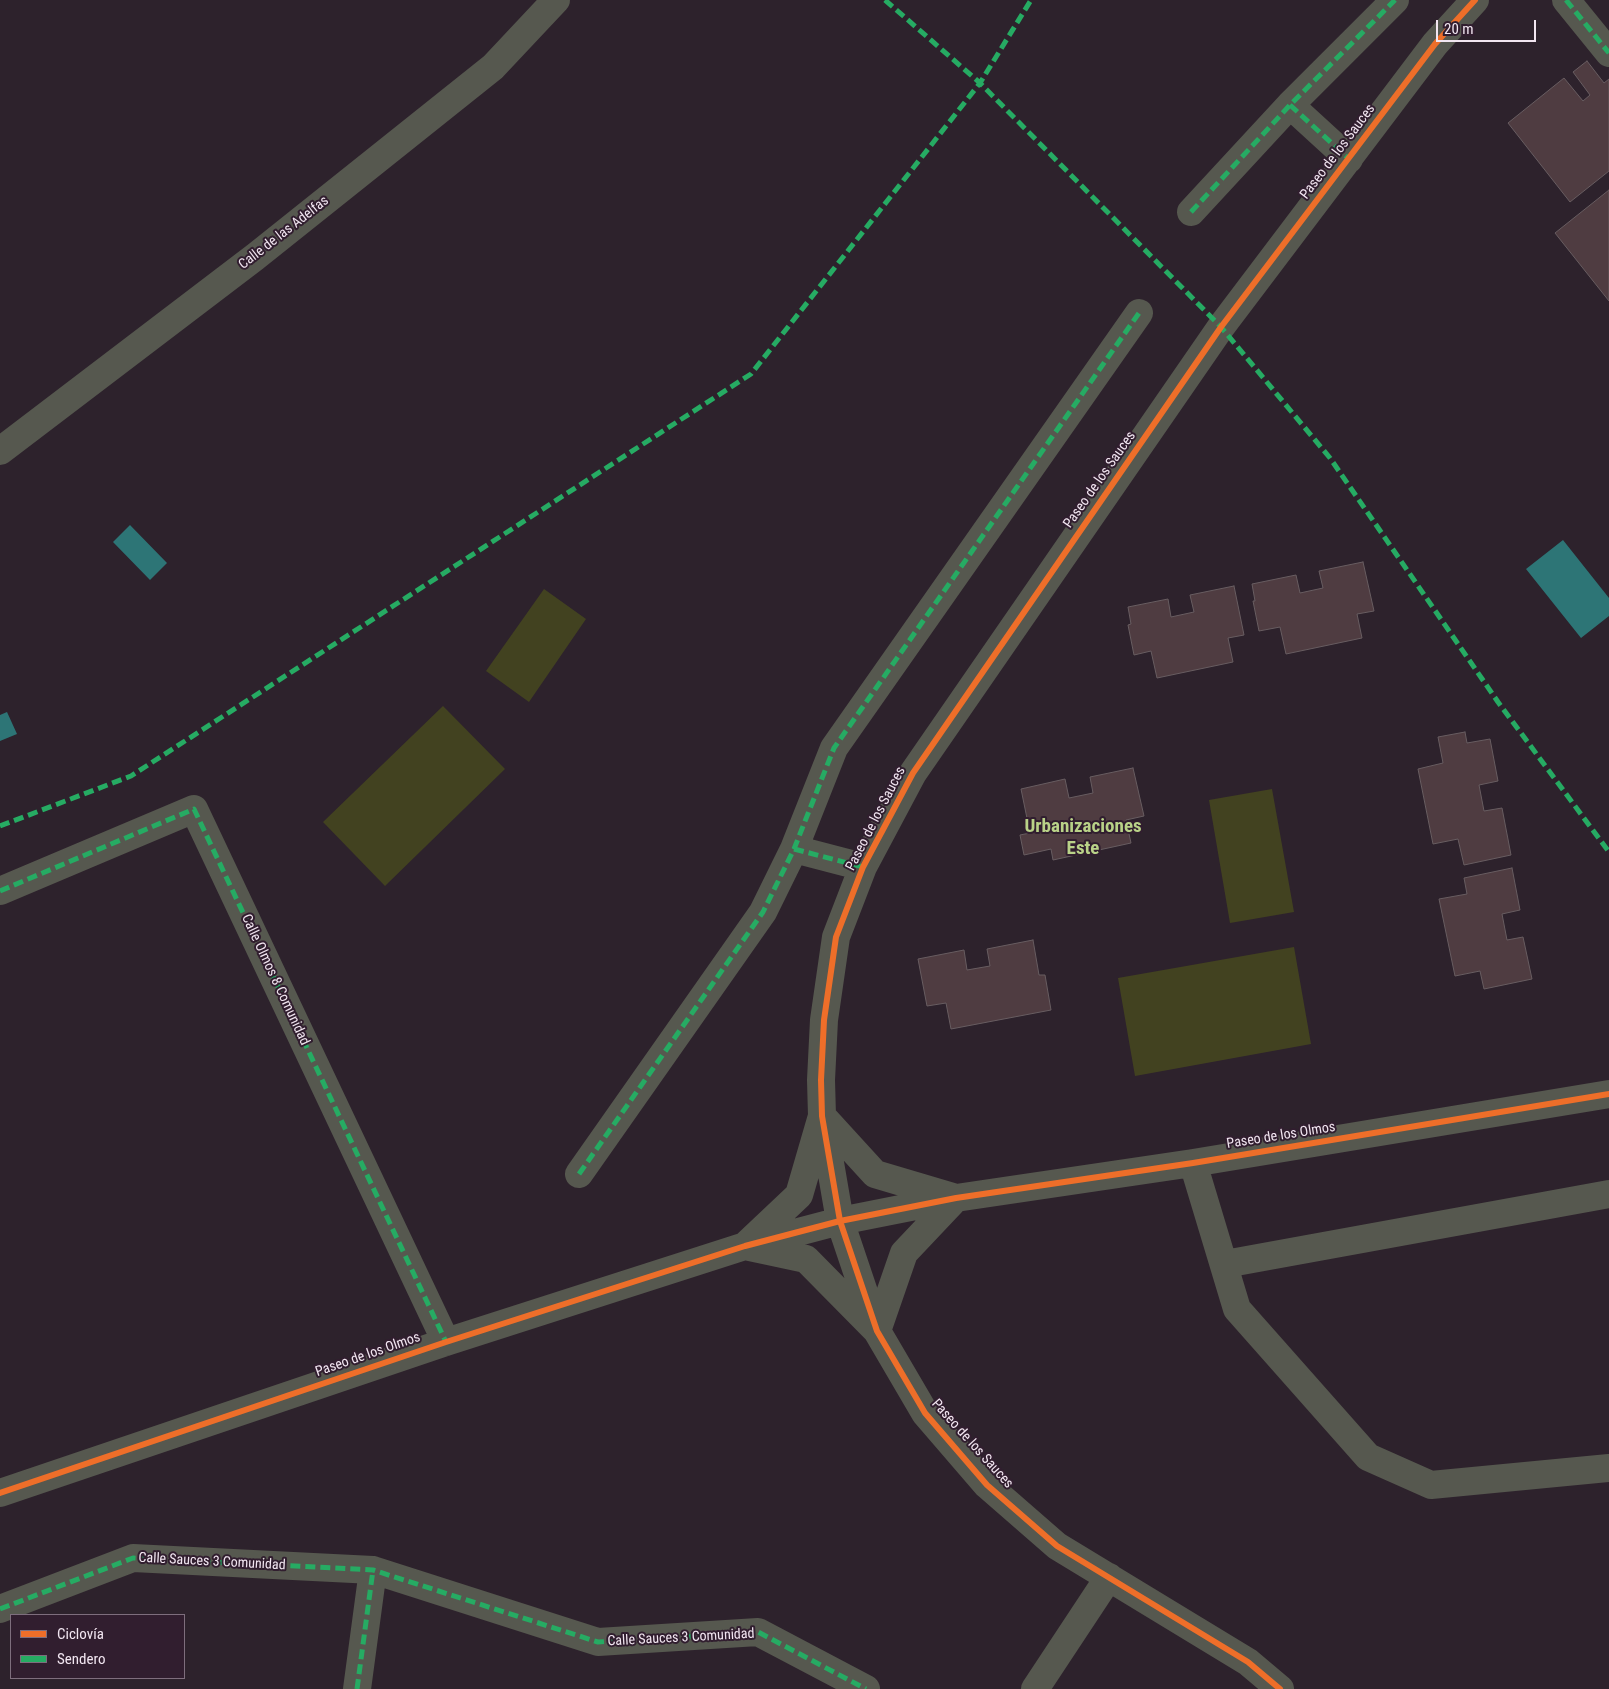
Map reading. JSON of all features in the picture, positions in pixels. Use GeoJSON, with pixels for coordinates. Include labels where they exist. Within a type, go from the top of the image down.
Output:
{"type":"FeatureCollection","features":[{"type":"Feature","properties":{"kind":"street","name":"Calle de las Adelfas"},"geometry":{"type":"LineString","coordinates":[[0,451],[255,257],[493,67],[556,0]]}},
{"type":"Feature","properties":{"kind":"street"},"geometry":{"type":"LineString","coordinates":[[1191,212],[1290,105],[1395,0]]}},
{"type":"Feature","properties":{"kind":"street","name":"Paseo de los Sauces"},"geometry":{"type":"LineString","coordinates":[[1280,1689],[1248,1662],[1057,1546],[987,1484],[925,1413],[877,1331],[840,1221],[822,1116],[821,1080],[824,1020],[836,937],[862,867],[918,765],[1221,326],[1435,44],[1475,0]]}},
{"type":"Feature","properties":{"kind":"street"},"geometry":{"type":"LineString","coordinates":[[1566,0],[1609,53]]}},
{"type":"Feature","properties":{"kind":"street"},"geometry":{"type":"LineString","coordinates":[[1290,105],[1348,159]]}},
{"type":"Feature","properties":{"kind":"street"},"geometry":{"type":"LineString","coordinates":[[580,1174],[763,912],[794,850],[834,748],[1139,313]]}},
{"type":"Feature","properties":{"kind":"street","name":"Calle Olmos 8 Comunidad"},"geometry":{"type":"LineString","coordinates":[[0,891],[194,809],[446,1342]]}},
{"type":"Feature","properties":{"kind":"street"},"geometry":{"type":"LineString","coordinates":[[794,850],[862,867]]}},
{"type":"Feature","properties":{"kind":"street","name":"Paseo de los Olmos"},"geometry":{"type":"LineString","coordinates":[[0,1493],[446,1342],[745,1246],[840,1221],[956,1198],[1193,1163],[1609,1094]]}},
{"type":"Feature","properties":{"kind":"street","name":"Paseo de los Olmos"},"geometry":{"type":"LineString","coordinates":[[822,1116],[875,1174],[956,1198]]}},
{"type":"Feature","properties":{"kind":"street","name":"Paseo de los Olmos"},"geometry":{"type":"LineString","coordinates":[[745,1246],[799,1195],[822,1116]]}},
{"type":"Feature","properties":{"kind":"street"},"geometry":{"type":"LineString","coordinates":[[1193,1163],[1237,1309],[1368,1457],[1431,1484],[1609,1468]]}},
{"type":"Feature","properties":{"kind":"street"},"geometry":{"type":"LineString","coordinates":[[1225,1264],[1609,1194]]}},
{"type":"Feature","properties":{"kind":"street"},"geometry":{"type":"LineString","coordinates":[[877,1331],[904,1253],[956,1198]]}},
{"type":"Feature","properties":{"kind":"street","name":"Paseo de los Olmos"},"geometry":{"type":"LineString","coordinates":[[745,1246],[806,1259],[877,1331]]}},
{"type":"Feature","properties":{"kind":"street","name":"Calle Sauces 3 Comunidad"},"geometry":{"type":"LineString","coordinates":[[0,1609],[133,1558],[373,1570],[598,1642],[758,1632],[866,1689]]}},
{"type":"Feature","properties":{"kind":"street"},"geometry":{"type":"LineString","coordinates":[[356,1689],[373,1570]]}},
{"type":"Feature","properties":{"kind":"street"},"geometry":{"type":"LineString","coordinates":[[1036,1689],[1109,1577]]}},
{"type":"Feature","properties":{"kind":"shaded area"},"geometry":{"type":"Polygon","coordinates":[[[544,589],[586,619],[529,702],[486,671],[544,589]]]}},
{"type":"Feature","properties":{"kind":"shaded area"},"geometry":{"type":"Polygon","coordinates":[[[443,706],[505,769],[385,886],[323,822],[443,706]]]}},
{"type":"Feature","properties":{"kind":"shaded area"},"geometry":{"type":"Polygon","coordinates":[[[1272,789],[1294,912],[1230,923],[1209,800],[1272,789]]]}},
{"type":"Feature","properties":{"kind":"shaded area"},"geometry":{"type":"Polygon","coordinates":[[[1294,947],[1311,1044],[1135,1076],[1118,978],[1294,947]]]}},
{"type":"Feature","properties":{"kind":"water"},"geometry":{"type":"Polygon","coordinates":[[[130,525],[167,563],[150,580],[113,542],[130,525]]]}},
{"type":"Feature","properties":{"kind":"water"},"geometry":{"type":"Polygon","coordinates":[[[1563,540],[1609,598],[1609,616],[1581,638],[1526,569],[1563,540]]]}},
{"type":"Feature","properties":{"kind":"water"},"geometry":{"type":"Polygon","coordinates":[[[7,712],[17,734],[0,741],[0,715],[7,712]]]}},
{"type":"Feature","properties":{"kind":"building"},"geometry":{"type":"Polygon","coordinates":[[[1587,61],[1604,83],[1609,79],[1609,171],[1570,202],[1508,123],[1564,78],[1583,101],[1590,95],[1573,72],[1587,61]]]}},
{"type":"Feature","properties":{"kind":"building"},"geometry":{"type":"Polygon","coordinates":[[[1609,190],[1609,301],[1555,233],[1609,190]]]}},
{"type":"Feature","properties":{"kind":"building"},"geometry":{"type":"Polygon","coordinates":[[[1363,562],[1374,611],[1357,614],[1362,638],[1286,654],[1280,627],[1259,631],[1253,601],[1255,601],[1252,584],[1296,575],[1300,593],[1323,588],[1319,571],[1363,562]]]}},
{"type":"Feature","properties":{"kind":"building"},"geometry":{"type":"Polygon","coordinates":[[[1234,586],[1244,635],[1228,638],[1233,662],[1157,678],[1151,651],[1134,655],[1128,625],[1131,624],[1128,607],[1168,599],[1171,617],[1194,612],[1190,595],[1234,586]]]}},
{"type":"Feature","properties":{"kind":"building"},"geometry":{"type":"Polygon","coordinates":[[[1465,732],[1467,743],[1490,739],[1498,781],[1479,785],[1484,811],[1502,808],[1511,855],[1464,865],[1458,839],[1433,844],[1418,769],[1443,763],[1438,737],[1465,732]]]}},
{"type":"Feature","properties":{"kind":"building"},"geometry":{"type":"Polygon","coordinates":[[[1133,768],[1144,816],[1126,820],[1131,843],[1053,860],[1051,849],[1024,855],[1020,835],[1030,833],[1021,789],[1065,779],[1069,798],[1093,793],[1090,777],[1133,768]]]}},
{"type":"Feature","properties":{"kind":"building"},"geometry":{"type":"Polygon","coordinates":[[[1512,868],[1520,910],[1502,914],[1507,940],[1523,937],[1532,979],[1484,989],[1480,971],[1455,976],[1439,899],[1467,894],[1464,878],[1512,868]]]}},
{"type":"Feature","properties":{"kind":"building"},"geometry":{"type":"Polygon","coordinates":[[[1033,940],[1039,975],[1045,975],[1051,1010],[951,1029],[946,1003],[927,1006],[918,959],[964,950],[967,970],[990,966],[987,949],[1033,940]]]}},
{"type":"Feature","properties":{"kind":"marked path"},"geometry":{"type":"LineString","coordinates":[[885,0],[980,83],[1221,327],[1330,458],[1498,702],[1609,852]]}},
{"type":"Feature","properties":{"kind":"marked path"},"geometry":{"type":"LineString","coordinates":[[0,826],[131,776],[751,374],[980,83],[1031,0]]}},
{"type":"Feature","properties":{"kind":"marked path"},"geometry":{"type":"LineString","coordinates":[[1191,212],[1290,105],[1395,0]]}},
{"type":"Feature","properties":{"kind":"marked path"},"geometry":{"type":"LineString","coordinates":[[1566,0],[1609,53]]}},
{"type":"Feature","properties":{"kind":"marked path"},"geometry":{"type":"LineString","coordinates":[[1290,105],[1349,159]]}},
{"type":"Feature","properties":{"kind":"marked path"},"geometry":{"type":"LineString","coordinates":[[579,1174],[763,912],[794,849],[834,748],[1139,313]]}},
{"type":"Feature","properties":{"kind":"marked path"},"geometry":{"type":"LineString","coordinates":[[0,891],[194,809],[446,1342]]}},
{"type":"Feature","properties":{"kind":"marked path"},"geometry":{"type":"LineString","coordinates":[[794,849],[863,867]]}},
{"type":"Feature","properties":{"kind":"marked path"},"geometry":{"type":"LineString","coordinates":[[0,1609],[133,1558],[373,1570],[598,1642],[758,1632],[866,1689]]}},
{"type":"Feature","properties":{"kind":"marked path"},"geometry":{"type":"LineString","coordinates":[[357,1689],[373,1570]]}},
{"type":"Feature","properties":{"kind":"cycle path"},"geometry":{"type":"LineString","coordinates":[[1280,1689],[1248,1662],[1057,1546],[987,1485],[925,1413],[877,1331],[840,1221],[822,1116],[821,1080],[824,1020],[836,937],[863,867],[913,773],[1221,327],[1435,44],[1475,0]]}},
{"type":"Feature","properties":{"kind":"cycle path"},"geometry":{"type":"LineString","coordinates":[[0,1493],[446,1342],[745,1246],[840,1221],[956,1198],[1193,1163],[1609,1094]]}},
{"type":"Feature","properties":{"kind":"district","name":"Urbanizaciones Este"},"geometry":{"type":"Point","coordinates":[1083,838]}}]}
